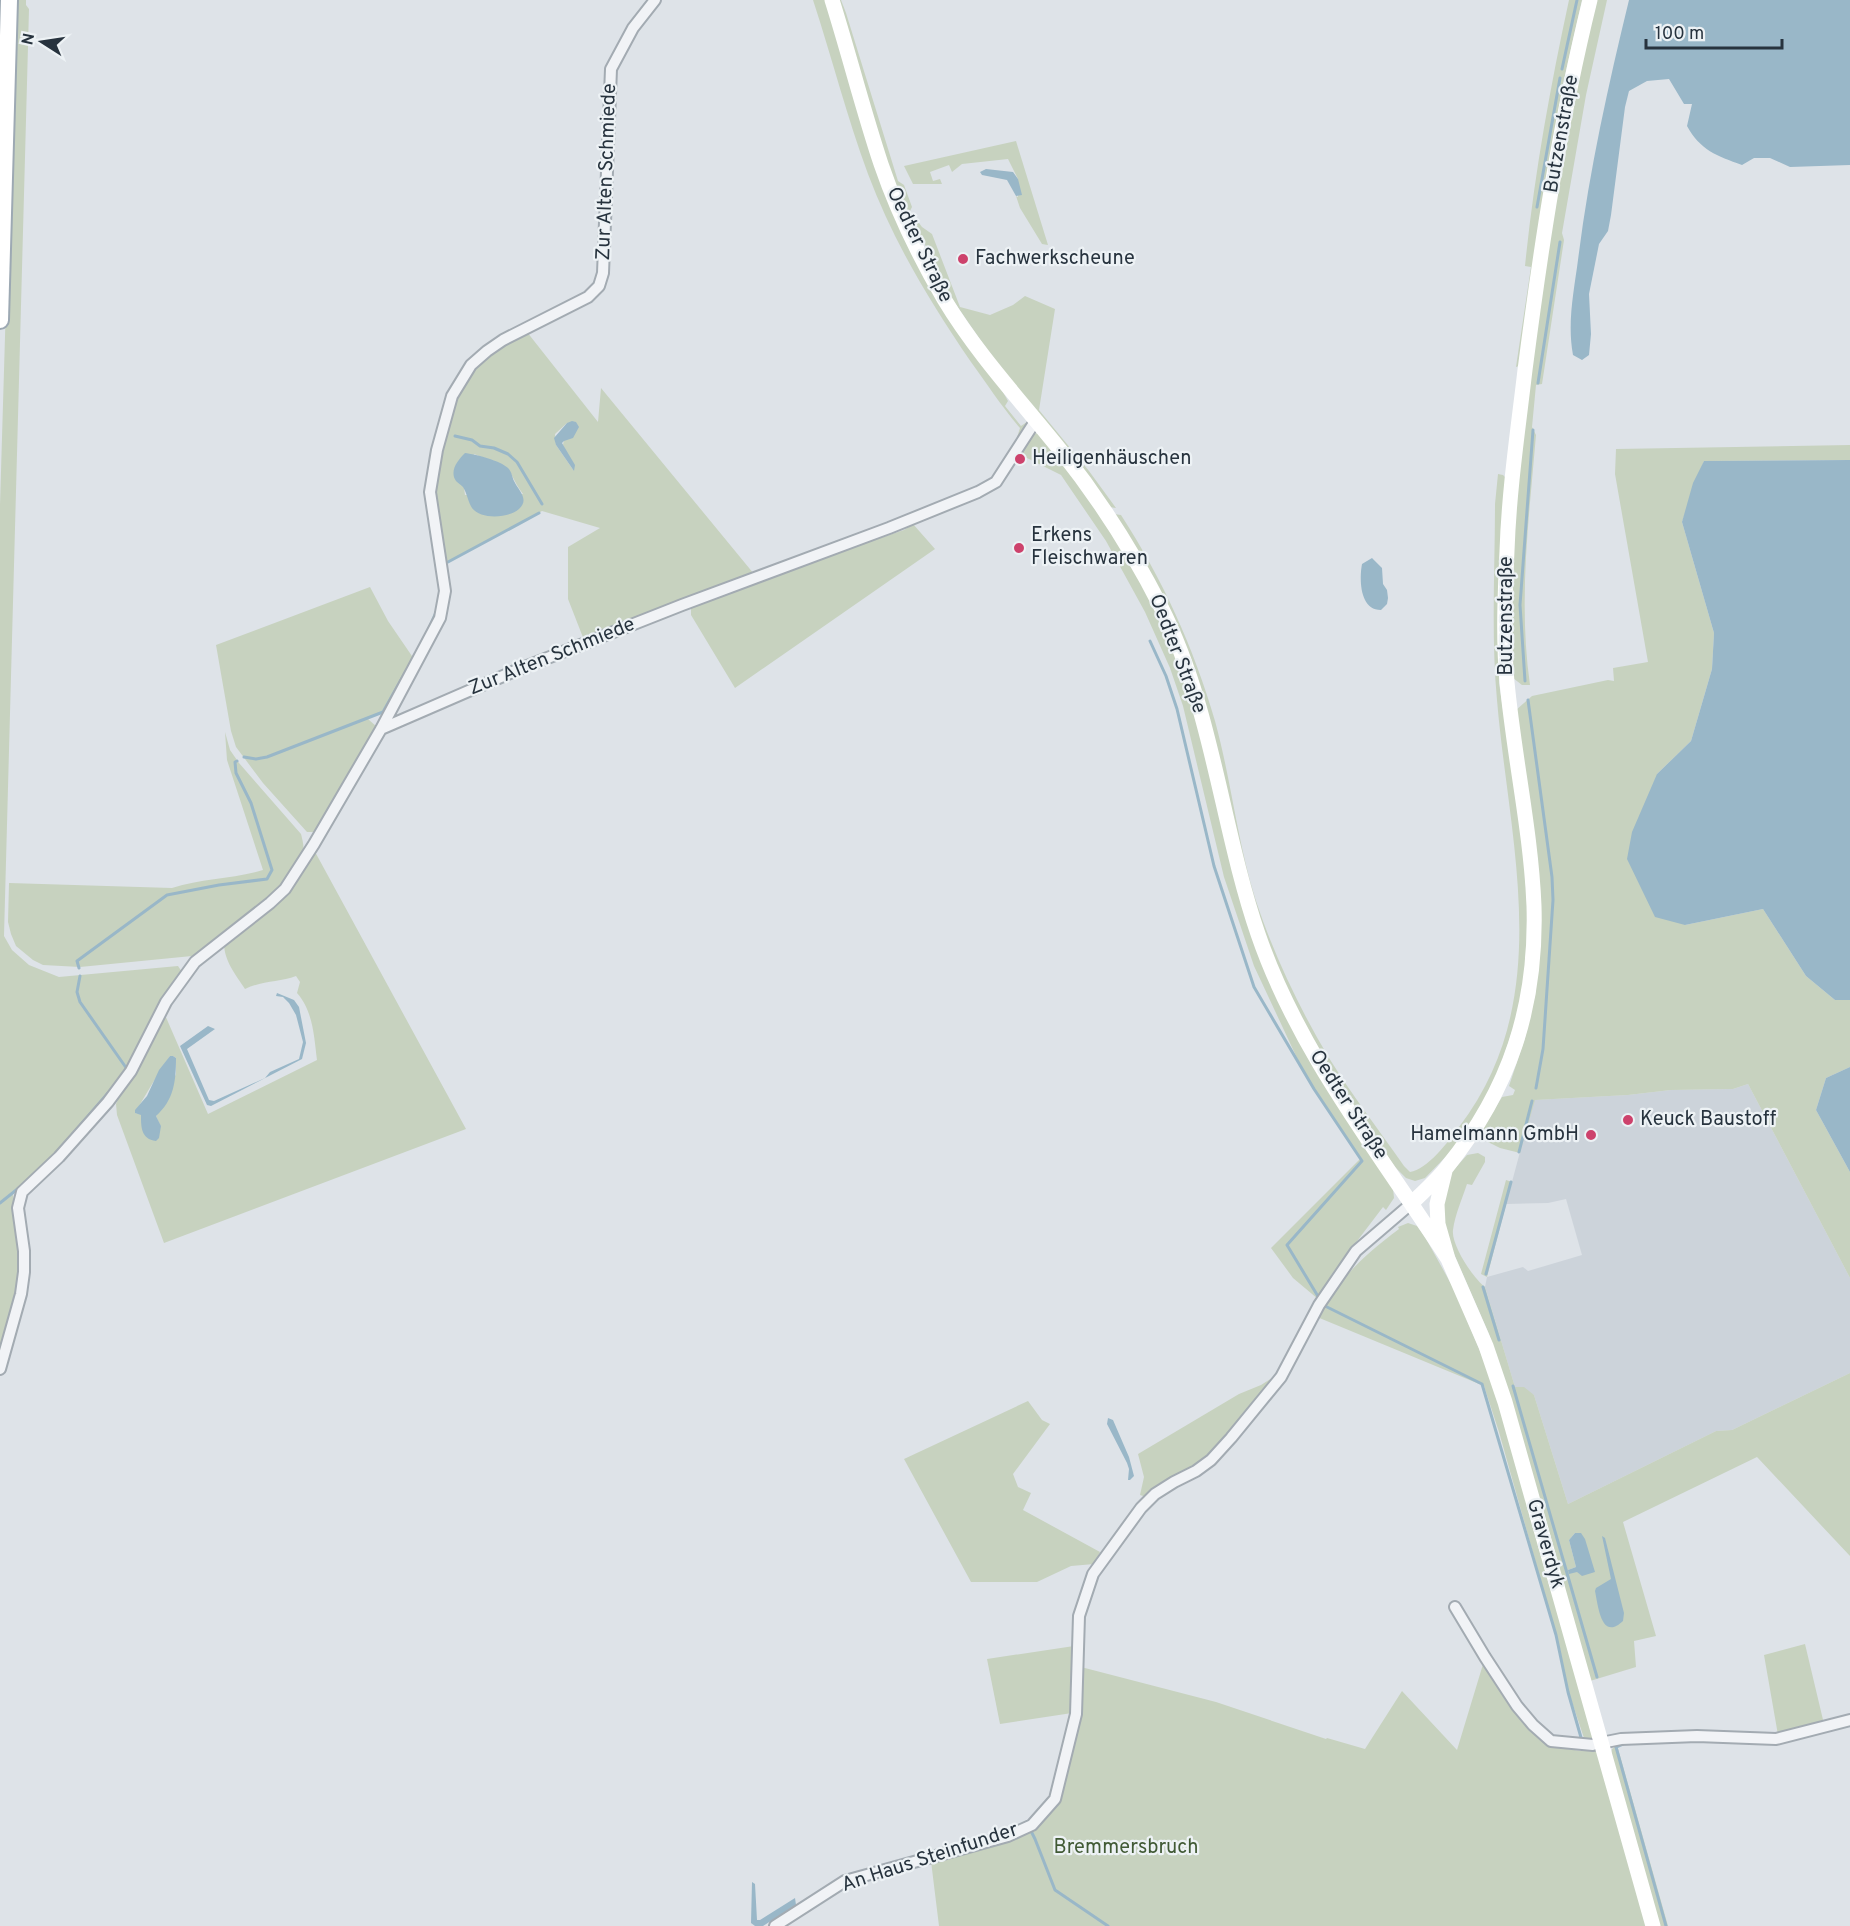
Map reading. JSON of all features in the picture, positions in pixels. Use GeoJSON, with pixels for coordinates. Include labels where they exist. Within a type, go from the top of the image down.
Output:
{"type":"FeatureCollection","features":[{"type":"Feature","properties":{"kind":"main road"},"geometry":{"type":"LineString","coordinates":[[0,320],[9,0]]}},
{"type":"Feature","properties":{"kind":"main road","name":"Oedter Straße"},"geometry":{"type":"LineString","coordinates":[[831,0],[882,165],[908,231],[946,302],[993,368],[1104,508],[1162,610],[1194,690],[1248,905],[1271,968],[1299,1027],[1330,1082],[1407,1207]]}},
{"type":"Feature","properties":{"kind":"main road","name":"Butzenstraße"},"geometry":{"type":"LineString","coordinates":[[1407,1207],[1446,1169],[1484,1115],[1499,1087],[1517,1043],[1530,989],[1534,905],[1528,838],[1507,676],[1504,614],[1507,547],[1513,470],[1534,305],[1571,75],[1590,0]]}},
{"type":"Feature","properties":{"kind":"main road"},"geometry":{"type":"LineString","coordinates":[[1446,1169],[1437,1204],[1438,1224],[1448,1259]]}},
{"type":"Feature","properties":{"kind":"main road"},"geometry":{"type":"LineString","coordinates":[[1407,1207],[1448,1259]]}},
{"type":"Feature","properties":{"kind":"main road","name":"Graverdyk"},"geometry":{"type":"LineString","coordinates":[[1448,1259],[1486,1346],[1505,1402],[1597,1744],[1653,1926]]}},
{"type":"Feature","properties":{"kind":"street","name":"Zur Alten Schmiede"},"geometry":{"type":"LineString","coordinates":[[0,1369],[21,1294],[24,1272],[24,1251],[18,1208],[22,1192],[59,1157],[114,1094],[131,1071],[166,1002],[195,962],[285,889],[381,729],[440,618],[445,591],[430,492],[437,450],[452,396],[471,365],[487,351],[503,340],[588,297],[599,286],[603,273],[611,69],[633,28],[655,0]]}},
{"type":"Feature","properties":{"kind":"street","name":"Zur Alten Schmiede"},"geometry":{"type":"LineString","coordinates":[[381,729],[539,661],[978,492],[996,482],[1036,420]]}},
{"type":"Feature","properties":{"kind":"street","name":"An Haus Steinfunder"},"geometry":{"type":"LineString","coordinates":[[775,1926],[845,1881],[1008,1836],[1032,1825],[1055,1799],[1076,1714],[1079,1616],[1093,1574],[1141,1508],[1155,1494],[1212,1460],[1231,1438],[1281,1377],[1319,1305],[1356,1251],[1407,1207]]}},
{"type":"Feature","properties":{"kind":"street"},"geometry":{"type":"LineString","coordinates":[[1455,1607],[1517,1706],[1551,1741],[1597,1744],[1621,1739],[1697,1736],[1776,1739],[1850,1720]]}},
{"type":"Feature","properties":{"kind":"shaded area"},"geometry":{"type":"Polygon","coordinates":[[[1748,1084],[1850,1278],[1850,1373],[1732,1430],[1716,1431],[1568,1504],[1534,1395],[1515,1387],[1485,1287],[1487,1277],[1523,1267],[1528,1271],[1582,1255],[1566,1199],[1548,1203],[1506,1204],[1534,1100],[1628,1095],[1671,1090],[1733,1089],[1748,1084]]]}},
{"type":"Feature","properties":{"kind":"green space"},"geometry":{"type":"Polygon","coordinates":[[[15,0],[26,0],[29,9],[4,936],[12,950],[29,965],[59,977],[178,966],[182,972],[123,1078],[50,1161],[13,1194],[20,1251],[17,1293],[0,1359],[0,505],[15,0]]]}},
{"type":"Feature","properties":{"kind":"green space"},"geometry":{"type":"Polygon","coordinates":[[[813,0],[826,0],[878,170],[1008,401],[1005,406],[1021,426],[1027,422],[1015,444],[1020,428],[941,317],[889,224],[860,153],[813,0]]]}},
{"type":"Feature","properties":{"kind":"green space"},"geometry":{"type":"Polygon","coordinates":[[[836,0],[841,0],[846,13],[898,181],[904,185],[912,207],[910,211],[922,227],[932,234],[960,307],[990,315],[1013,305],[1025,296],[1055,309],[1039,410],[1116,508],[1109,507],[997,364],[939,280],[923,239],[904,212],[894,185],[836,0]]]}},
{"type":"Feature","properties":{"kind":"green space"},"geometry":{"type":"Polygon","coordinates":[[[1569,0],[1582,0],[1563,84],[1519,366],[1516,367],[1531,267],[1525,266],[1533,199],[1549,99],[1569,0]]]}},
{"type":"Feature","properties":{"kind":"green space"},"geometry":{"type":"Polygon","coordinates":[[[1594,0],[1607,0],[1586,95],[1562,233],[1564,240],[1542,384],[1536,385],[1532,427],[1536,435],[1525,591],[1530,685],[1522,685],[1513,678],[1508,606],[1516,475],[1551,219],[1594,0]]]}},
{"type":"Feature","properties":{"kind":"green space"},"geometry":{"type":"Polygon","coordinates":[[[1016,141],[1048,245],[1042,244],[1020,208],[1016,196],[1018,197],[1018,179],[1008,159],[962,164],[952,172],[949,165],[930,172],[933,181],[940,179],[942,184],[913,184],[904,166],[1016,141]]]}},
{"type":"Feature","properties":{"kind":"green space"},"geometry":{"type":"Polygon","coordinates":[[[527,332],[598,422],[601,388],[754,574],[584,640],[568,599],[568,547],[600,528],[542,511],[445,563],[434,490],[440,452],[455,397],[475,367],[489,354],[527,332]],[[567,423],[555,434],[556,445],[574,471],[563,445],[567,423]],[[474,454],[464,488],[465,495],[523,494],[508,470],[494,461],[474,454]]]}},
{"type":"Feature","properties":{"kind":"green space"},"geometry":{"type":"Polygon","coordinates":[[[1041,433],[1097,506],[1148,592],[1188,687],[1248,920],[1393,1188],[1394,1198],[1386,1210],[1383,1207],[1332,1274],[1318,1299],[1293,1278],[1271,1248],[1361,1158],[1318,1095],[1297,1058],[1254,966],[1224,877],[1183,706],[1170,668],[1145,612],[1106,541],[1061,475],[1025,457],[1020,450],[1029,434],[1041,433]]]}},
{"type":"Feature","properties":{"kind":"green space"},"geometry":{"type":"Polygon","coordinates":[[[1850,445],[1850,460],[1704,461],[1682,522],[1714,633],[1712,669],[1691,741],[1657,774],[1685,925],[1763,909],[1806,976],[1835,1000],[1850,1000],[1850,1067],[1826,1078],[1816,1110],[1850,1172],[1850,1278],[1748,1084],[1733,1089],[1671,1090],[1628,1095],[1535,1100],[1520,1153],[1500,1148],[1486,1141],[1482,1130],[1502,1097],[1513,1095],[1515,1090],[1509,1086],[1525,1038],[1536,991],[1516,710],[1532,696],[1608,680],[1614,681],[1613,668],[1648,662],[1615,474],[1616,449],[1850,445]]]}},
{"type":"Feature","properties":{"kind":"green space"},"geometry":{"type":"Polygon","coordinates":[[[1498,474],[1507,479],[1499,611],[1499,683],[1523,840],[1529,934],[1522,1002],[1495,1082],[1460,1142],[1425,1178],[1415,1181],[1406,1178],[1395,1167],[1341,1087],[1304,1025],[1274,961],[1253,903],[1208,716],[1114,514],[1121,515],[1136,539],[1176,614],[1187,640],[1207,694],[1221,743],[1243,854],[1255,898],[1288,980],[1329,1058],[1410,1172],[1430,1161],[1444,1147],[1489,1078],[1508,1027],[1517,974],[1519,920],[1516,865],[1497,700],[1494,651],[1495,504],[1498,474]]]}},
{"type":"Feature","properties":{"kind":"green space"},"geometry":{"type":"Polygon","coordinates":[[[913,524],[935,549],[735,688],[691,615],[691,606],[756,580],[904,530],[913,524]]]}},
{"type":"Feature","properties":{"kind":"green space"},"geometry":{"type":"Polygon","coordinates":[[[370,587],[388,621],[414,659],[384,712],[368,719],[377,727],[317,832],[307,832],[263,783],[236,747],[231,731],[216,645],[370,587]]]}},
{"type":"Feature","properties":{"kind":"green space"},"geometry":{"type":"Polygon","coordinates":[[[225,732],[230,750],[239,763],[301,834],[304,848],[302,857],[295,870],[273,895],[206,950],[192,956],[80,967],[43,965],[16,946],[8,922],[9,883],[172,888],[263,870],[227,760],[225,732]]]}},
{"type":"Feature","properties":{"kind":"green space"},"geometry":{"type":"Polygon","coordinates":[[[314,850],[466,1129],[164,1243],[117,1115],[116,1104],[165,1015],[208,1114],[317,1060],[312,1024],[297,993],[300,982],[296,976],[257,984],[245,989],[226,956],[224,943],[272,906],[314,850]],[[170,1056],[165,1063],[135,1113],[141,1114],[161,1127],[156,1116],[176,1074],[176,1058],[170,1056]]]}},
{"type":"Feature","properties":{"kind":"green space"},"geometry":{"type":"Polygon","coordinates":[[[1478,1153],[1485,1157],[1485,1162],[1472,1185],[1467,1184],[1454,1224],[1455,1244],[1469,1269],[1485,1287],[1515,1387],[1524,1387],[1534,1395],[1568,1504],[1716,1431],[1732,1430],[1850,1373],[1850,1556],[1757,1457],[1623,1522],[1656,1636],[1634,1641],[1636,1667],[1590,1681],[1489,1334],[1444,1231],[1440,1204],[1449,1175],[1467,1155],[1478,1153]],[[1575,1533],[1569,1540],[1576,1567],[1568,1570],[1577,1572],[1581,1533],[1575,1533]]]}},
{"type":"Feature","properties":{"kind":"green space"},"geometry":{"type":"Polygon","coordinates":[[[1506,1180],[1512,1182],[1487,1277],[1481,1274],[1506,1180]]]}},
{"type":"Feature","properties":{"kind":"green space"},"geometry":{"type":"Polygon","coordinates":[[[1408,1223],[1417,1226],[1425,1237],[1455,1291],[1494,1385],[1593,1739],[1585,1741],[1568,1690],[1560,1649],[1484,1386],[1317,1317],[1353,1268],[1399,1229],[1398,1227],[1408,1223]]]}},
{"type":"Feature","properties":{"kind":"green space"},"geometry":{"type":"Polygon","coordinates":[[[1275,1376],[1212,1453],[1146,1497],[1140,1495],[1144,1477],[1138,1454],[1239,1394],[1275,1376]]]}},
{"type":"Feature","properties":{"kind":"green space"},"geometry":{"type":"Polygon","coordinates":[[[1028,1401],[1042,1420],[1050,1424],[1013,1474],[1018,1487],[1031,1493],[1023,1510],[1100,1552],[1094,1564],[1071,1566],[1037,1582],[971,1582],[904,1459],[1028,1401]]]}},
{"type":"Feature","properties":{"kind":"green space"},"geometry":{"type":"Polygon","coordinates":[[[1805,1644],[1824,1724],[1778,1735],[1764,1655],[1805,1644]]]}},
{"type":"Feature","properties":{"kind":"green space"},"geometry":{"type":"Polygon","coordinates":[[[1074,1646],[1072,1713],[1000,1724],[987,1659],[1074,1646]]]}},
{"type":"Feature","properties":{"kind":"green space","name":"Bremmersbruch"},"geometry":{"type":"Polygon","coordinates":[[[1484,1661],[1535,1734],[1553,1747],[1581,1751],[1586,1743],[1590,1750],[1596,1750],[1649,1926],[939,1926],[931,1861],[1009,1841],[1030,1829],[1057,1805],[1080,1713],[1081,1667],[1216,1702],[1326,1739],[1365,1749],[1402,1691],[1457,1750],[1484,1661]]]}},
{"type":"Feature","properties":{"kind":"green space"},"geometry":{"type":"Polygon","coordinates":[[[1617,1745],[1668,1926],[1660,1926],[1611,1755],[1612,1749],[1617,1745]]]}},
{"type":"Feature","properties":{"kind":"water"},"geometry":{"type":"Polygon","coordinates":[[[1629,0],[1850,0],[1850,165],[1790,167],[1770,158],[1754,158],[1742,165],[1704,147],[1692,134],[1687,126],[1692,104],[1684,104],[1669,79],[1647,81],[1629,91],[1608,231],[1599,244],[1589,294],[1591,334],[1589,355],[1582,360],[1573,355],[1571,343],[1573,295],[1593,162],[1629,0]]]}},
{"type":"Feature","properties":{"kind":"water"},"geometry":{"type":"Polygon","coordinates":[[[986,169],[1013,172],[1018,179],[1022,195],[1016,196],[1007,180],[982,175],[980,172],[986,169]]]}},
{"type":"Feature","properties":{"kind":"water"},"geometry":{"type":"Polygon","coordinates":[[[576,422],[579,427],[573,438],[562,443],[575,465],[574,471],[556,445],[554,438],[567,423],[576,422]]]}},
{"type":"Feature","properties":{"kind":"water"},"geometry":{"type":"Polygon","coordinates":[[[465,453],[494,460],[508,468],[523,498],[519,509],[502,516],[488,516],[472,508],[463,487],[456,481],[453,473],[457,462],[465,453]]]}},
{"type":"Feature","properties":{"kind":"water"},"geometry":{"type":"Polygon","coordinates":[[[1850,460],[1850,1000],[1835,1000],[1806,976],[1763,909],[1685,925],[1655,917],[1627,859],[1632,832],[1657,774],[1691,741],[1712,669],[1714,633],[1682,522],[1693,483],[1704,461],[1850,460]]]}},
{"type":"Feature","properties":{"kind":"water"},"geometry":{"type":"Polygon","coordinates":[[[1372,558],[1382,568],[1383,584],[1387,590],[1387,604],[1381,610],[1369,605],[1362,593],[1362,564],[1372,558]]]}},
{"type":"Feature","properties":{"kind":"water"},"geometry":{"type":"Polygon","coordinates":[[[277,993],[294,1000],[299,1007],[306,1043],[302,1059],[211,1106],[207,1105],[180,1046],[208,1026],[215,1029],[187,1049],[209,1100],[214,1101],[265,1078],[270,1072],[299,1059],[303,1042],[296,1015],[283,997],[276,996],[277,993]]]}},
{"type":"Feature","properties":{"kind":"water"},"geometry":{"type":"Polygon","coordinates":[[[170,1056],[176,1058],[173,1090],[167,1103],[156,1116],[161,1126],[159,1138],[156,1141],[147,1138],[142,1128],[141,1115],[135,1113],[135,1110],[147,1096],[159,1070],[170,1056]]]}},
{"type":"Feature","properties":{"kind":"water"},"geometry":{"type":"Polygon","coordinates":[[[1850,1067],[1850,1172],[1816,1110],[1826,1078],[1850,1067]]]}},
{"type":"Feature","properties":{"kind":"water"},"geometry":{"type":"Polygon","coordinates":[[[1108,1418],[1113,1420],[1129,1457],[1134,1476],[1130,1480],[1128,1480],[1127,1463],[1107,1424],[1108,1418]]]}},
{"type":"Feature","properties":{"kind":"water"},"geometry":{"type":"Polygon","coordinates":[[[1575,1533],[1581,1533],[1585,1539],[1595,1572],[1582,1576],[1577,1572],[1569,1574],[1568,1570],[1576,1567],[1569,1540],[1575,1533]]]}},
{"type":"Feature","properties":{"kind":"water"},"geometry":{"type":"Polygon","coordinates":[[[1602,1536],[1605,1538],[1624,1613],[1623,1621],[1610,1627],[1605,1624],[1599,1612],[1595,1591],[1611,1579],[1602,1536]]]}},
{"type":"Feature","properties":{"kind":"water"},"geometry":{"type":"Polygon","coordinates":[[[752,1882],[755,1884],[757,1920],[795,1898],[796,1905],[763,1926],[755,1926],[751,1923],[752,1882]]]}},
{"type":"Feature","properties":{"kind":"waterway"},"geometry":{"type":"LineString","coordinates":[[1562,69],[1577,0]]}},
{"type":"Feature","properties":{"kind":"waterway"},"geometry":{"type":"LineString","coordinates":[[1537,207],[1560,78]]}},
{"type":"Feature","properties":{"kind":"waterway"},"geometry":{"type":"LineString","coordinates":[[1538,383],[1560,242]]}},
{"type":"Feature","properties":{"kind":"waterway"},"geometry":{"type":"LineString","coordinates":[[1525,681],[1520,605],[1533,430]]}},
{"type":"Feature","properties":{"kind":"waterway"},"geometry":{"type":"LineString","coordinates":[[455,436],[508,454],[517,462],[542,504]]}},
{"type":"Feature","properties":{"kind":"waterway"},"geometry":{"type":"LineString","coordinates":[[448,562],[539,513]]}},
{"type":"Feature","properties":{"kind":"waterway"},"geometry":{"type":"LineString","coordinates":[[429,628],[437,610]]}},
{"type":"Feature","properties":{"kind":"waterway"},"geometry":{"type":"LineString","coordinates":[[1150,641],[1166,676],[1177,709],[1214,866],[1254,987],[1314,1089],[1362,1161],[1287,1245],[1319,1298]]}},
{"type":"Feature","properties":{"kind":"waterway"},"geometry":{"type":"LineString","coordinates":[[244,757],[256,759],[267,757],[383,712],[406,671]]}},
{"type":"Feature","properties":{"kind":"waterway"},"geometry":{"type":"LineString","coordinates":[[1528,700],[1552,877],[1553,900],[1543,1049],[1536,1088]]}},
{"type":"Feature","properties":{"kind":"waterway"},"geometry":{"type":"LineString","coordinates":[[79,968],[77,961],[167,895],[267,879],[272,870],[251,803],[236,773],[235,762],[237,761]]}},
{"type":"Feature","properties":{"kind":"waterway"},"geometry":{"type":"LineString","coordinates":[[80,976],[77,992],[80,1002],[127,1069]]}},
{"type":"Feature","properties":{"kind":"waterway"},"geometry":{"type":"LineString","coordinates":[[77,1129],[108,1093]]}},
{"type":"Feature","properties":{"kind":"waterway"},"geometry":{"type":"LineString","coordinates":[[1519,1152],[1532,1101]]}},
{"type":"Feature","properties":{"kind":"waterway"},"geometry":{"type":"LineString","coordinates":[[1486,1274],[1511,1182]]}},
{"type":"Feature","properties":{"kind":"waterway"},"geometry":{"type":"LineString","coordinates":[[0,1203],[20,1187]]}},
{"type":"Feature","properties":{"kind":"waterway"},"geometry":{"type":"LineString","coordinates":[[1483,1287],[1499,1340]]}},
{"type":"Feature","properties":{"kind":"waterway"},"geometry":{"type":"LineString","coordinates":[[1325,1306],[1482,1384],[1556,1635],[1568,1692],[1582,1741]]}},
{"type":"Feature","properties":{"kind":"waterway"},"geometry":{"type":"LineString","coordinates":[[1513,1386],[1597,1677]]}},
{"type":"Feature","properties":{"kind":"waterway"},"geometry":{"type":"LineString","coordinates":[[1623,1744],[1616,1747],[1666,1926]]}},
{"type":"Feature","properties":{"kind":"waterway"},"geometry":{"type":"LineString","coordinates":[[1031,1831],[1055,1890],[1108,1926]]}},
{"type":"Feature","properties":{"kind":"place","name":"Fachwerkscheune"},"geometry":{"type":"Point","coordinates":[963,259]}},
{"type":"Feature","properties":{"kind":"place","name":"Heiligenhäuschen"},"geometry":{"type":"Point","coordinates":[1020,459]}},
{"type":"Feature","properties":{"kind":"place","name":"Erkens Fleischwaren"},"geometry":{"type":"Point","coordinates":[1019,548]}},
{"type":"Feature","properties":{"kind":"place","name":"Keuck Baustoff"},"geometry":{"type":"Point","coordinates":[1628,1120]}},
{"type":"Feature","properties":{"kind":"place","name":"Hamelmann GmbH"},"geometry":{"type":"Point","coordinates":[1591,1135]}}]}
